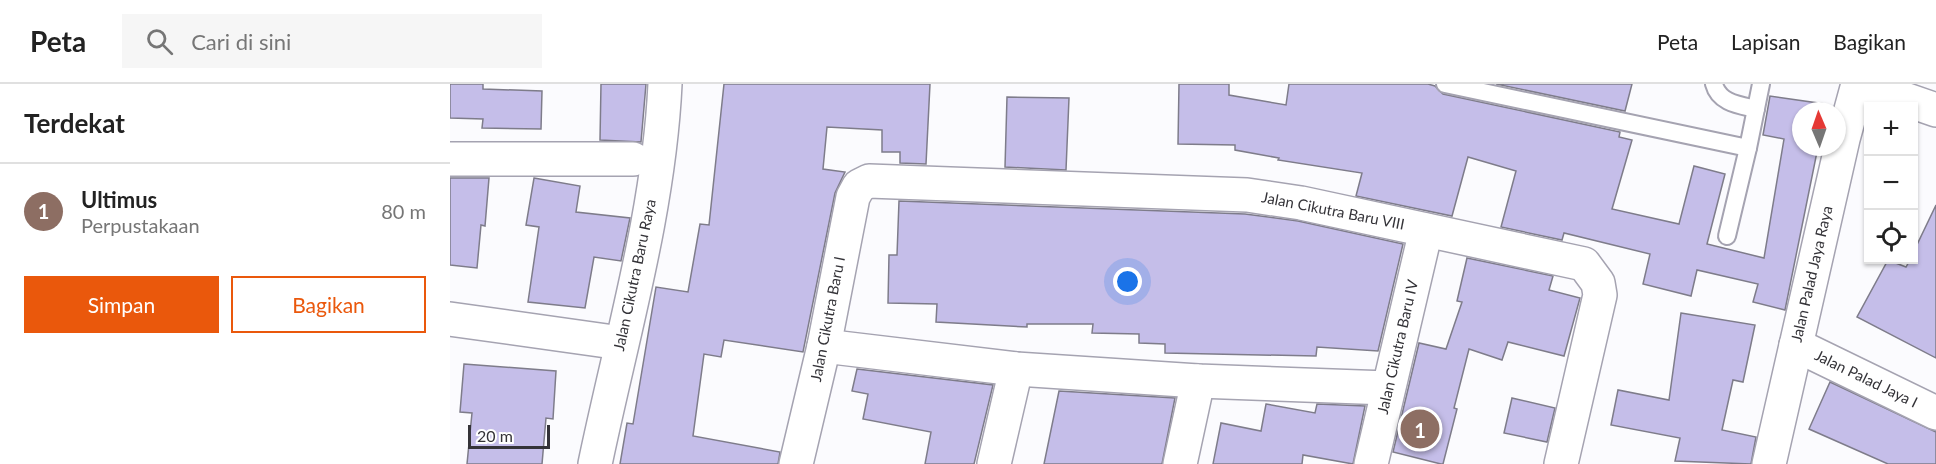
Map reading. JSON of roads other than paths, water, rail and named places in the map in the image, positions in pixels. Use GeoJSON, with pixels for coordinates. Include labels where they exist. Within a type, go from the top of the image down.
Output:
{"type":"FeatureCollection","features":[{"type":"Feature","properties":{"kind":"street","name":"Jalan Cikutra Baru Raya"},"geometry":{"type":"LineString","coordinates":[[595,464],[648,220],[657,166],[665,84]]}},
{"type":"Feature","properties":{"kind":"street"},"geometry":{"type":"LineString","coordinates":[[1860,84],[1936,110]]}},
{"type":"Feature","properties":{"kind":"street","name":"Jalan Palad Jaya Raya"},"geometry":{"type":"LineString","coordinates":[[1769,464],[1843,139],[1860,84]]}},
{"type":"Feature","properties":{"kind":"street"},"geometry":{"type":"LineString","coordinates":[[450,159],[633,159]]}},
{"type":"Feature","properties":{"kind":"street","name":"Jalan Cikutra Baru VIII"},"geometry":{"type":"LineString","coordinates":[[869,181],[1247,195],[1301,202],[1584,264],[1598,284],[1600,295],[1561,464]]}},
{"type":"Feature","properties":{"kind":"street","name":"Jalan Cikutra Baru I"},"geometry":{"type":"LineString","coordinates":[[796,464],[824,346],[853,197],[859,186],[869,181]]}},
{"type":"Feature","properties":{"kind":"street","name":"Jalan Cikutra Baru IV"},"geometry":{"type":"LineString","coordinates":[[1371,464],[1426,230]]}},
{"type":"Feature","properties":{"kind":"street"},"geometry":{"type":"LineString","coordinates":[[450,319],[621,343]]}},
{"type":"Feature","properties":{"kind":"street","name":"Jalan Palad Jaya I"},"geometry":{"type":"LineString","coordinates":[[1796,345],[1936,412]]}},
{"type":"Feature","properties":{"kind":"street"},"geometry":{"type":"LineString","coordinates":[[824,346],[1016,369],[1198,381],[1388,388]]}},
{"type":"Feature","properties":{"kind":"street"},"geometry":{"type":"LineString","coordinates":[[994,464],[1016,369]]}},
{"type":"Feature","properties":{"kind":"street"},"geometry":{"type":"LineString","coordinates":[[1180,464],[1198,381]]}},
{"type":"Feature","properties":{"kind":"lane"},"geometry":{"type":"LineString","coordinates":[[1445,84],[1748,148]]}},
{"type":"Feature","properties":{"kind":"lane"},"geometry":{"type":"LineString","coordinates":[[1714,84],[1718,94],[1730,103],[1756,109]]}},
{"type":"Feature","properties":{"kind":"lane"},"geometry":{"type":"LineString","coordinates":[[1727,236],[1761,84]]}},
{"type":"Feature","properties":{"kind":"place","name":"Ultimus"},"geometry":{"type":"Point","coordinates":[1420,429]}}]}
